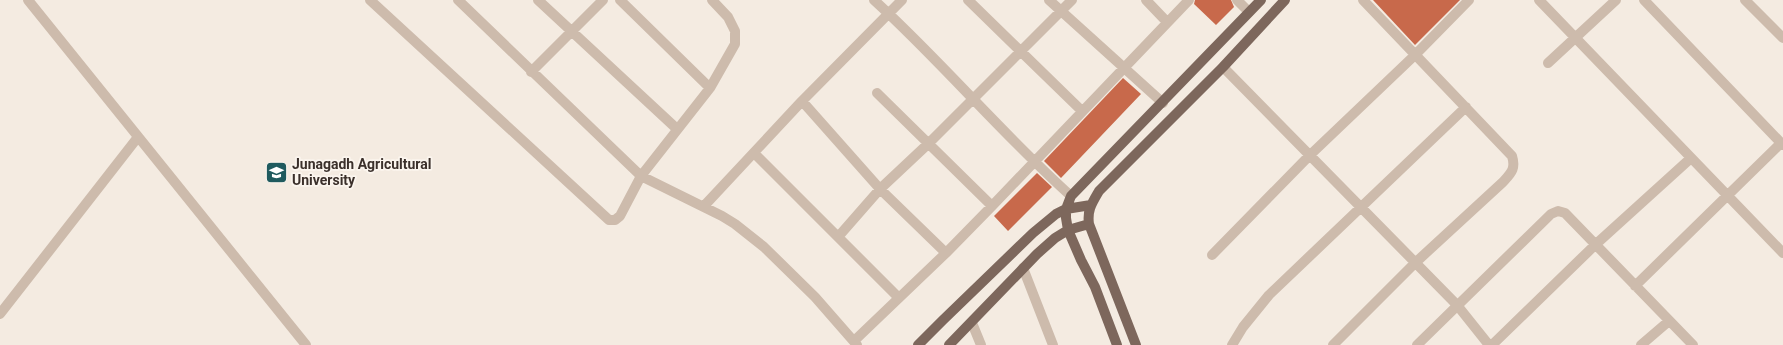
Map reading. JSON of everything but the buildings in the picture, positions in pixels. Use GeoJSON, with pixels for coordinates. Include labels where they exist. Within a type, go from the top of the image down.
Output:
{"type":"FeatureCollection","features":[{"type":"Feature","properties":{"kind":"main road"},"geometry":{"type":"LineString","coordinates":[[1117,345],[1095,287],[1068,230],[1066,209],[1071,196],[1163,103],[1261,0]]}},
{"type":"Feature","properties":{"kind":"main road"},"geometry":{"type":"LineString","coordinates":[[1136,345],[1089,224],[1088,214],[1091,205],[1100,191],[1223,67],[1285,0]]}},
{"type":"Feature","properties":{"kind":"main road"},"geometry":{"type":"LineString","coordinates":[[918,345],[942,320],[1056,214],[1066,209],[1091,205]]}},
{"type":"Feature","properties":{"kind":"main road"},"geometry":{"type":"LineString","coordinates":[[949,345],[1055,238],[1068,230],[1089,224]]}},
{"type":"Feature","properties":{"kind":"street"},"geometry":{"type":"LineString","coordinates":[[28,0],[306,345]]}},
{"type":"Feature","properties":{"kind":"street"},"geometry":{"type":"LineString","coordinates":[[370,0],[609,220],[615,220],[620,216],[677,129],[710,88],[735,44],[735,31],[728,18],[712,0]]}},
{"type":"Feature","properties":{"kind":"street"},"geometry":{"type":"LineString","coordinates":[[458,0],[531,72],[644,178],[704,206],[735,224],[764,247],[810,292],[855,343],[1034,163],[1166,22],[1189,0]]}},
{"type":"Feature","properties":{"kind":"street"},"geometry":{"type":"LineString","coordinates":[[538,0],[677,129]]}},
{"type":"Feature","properties":{"kind":"street"},"geometry":{"type":"LineString","coordinates":[[531,72],[603,0]]}},
{"type":"Feature","properties":{"kind":"street"},"geometry":{"type":"LineString","coordinates":[[620,0],[710,88]]}},
{"type":"Feature","properties":{"kind":"street"},"geometry":{"type":"LineString","coordinates":[[874,0],[889,13],[974,98],[1034,163],[1071,196]]}},
{"type":"Feature","properties":{"kind":"street"},"geometry":{"type":"LineString","coordinates":[[704,206],[802,101],[902,0]]}},
{"type":"Feature","properties":{"kind":"street"},"geometry":{"type":"LineString","coordinates":[[1049,0],[1163,103]]}},
{"type":"Feature","properties":{"kind":"street"},"geometry":{"type":"LineString","coordinates":[[838,237],[880,189],[929,143],[1072,0]]}},
{"type":"Feature","properties":{"kind":"street"},"geometry":{"type":"LineString","coordinates":[[1146,0],[1166,22]]}},
{"type":"Feature","properties":{"kind":"street"},"geometry":{"type":"LineString","coordinates":[[1237,0],[1249,12]]}},
{"type":"Feature","properties":{"kind":"street"},"geometry":{"type":"LineString","coordinates":[[1333,345],[1415,263],[1503,182],[1512,172],[1515,164],[1512,156],[1363,0]]}},
{"type":"Feature","properties":{"kind":"street"},"geometry":{"type":"LineString","coordinates":[[1212,255],[1309,156],[1415,55],[1469,0]]}},
{"type":"Feature","properties":{"kind":"street"},"geometry":{"type":"LineString","coordinates":[[1538,0],[1783,253]]}},
{"type":"Feature","properties":{"kind":"street"},"geometry":{"type":"LineString","coordinates":[[1548,63],[1616,0]]}},
{"type":"Feature","properties":{"kind":"street"},"geometry":{"type":"LineString","coordinates":[[1635,286],[1782,144],[1644,0]]}},
{"type":"Feature","properties":{"kind":"street"},"geometry":{"type":"LineString","coordinates":[[1745,0],[1783,38]]}},
{"type":"Feature","properties":{"kind":"street"},"geometry":{"type":"LineString","coordinates":[[965,1],[1020,51],[1082,112]]}},
{"type":"Feature","properties":{"kind":"street"},"geometry":{"type":"LineString","coordinates":[[1223,67],[1457,306],[1489,345]]}},
{"type":"Feature","properties":{"kind":"street"},"geometry":{"type":"LineString","coordinates":[[877,93],[992,206]]}},
{"type":"Feature","properties":{"kind":"street"},"geometry":{"type":"LineString","coordinates":[[802,101],[880,189],[946,253]]}},
{"type":"Feature","properties":{"kind":"street"},"geometry":{"type":"LineString","coordinates":[[1232,345],[1243,327],[1269,295],[1466,108]]}},
{"type":"Feature","properties":{"kind":"street"},"geometry":{"type":"LineString","coordinates":[[0,314],[138,137]]}},
{"type":"Feature","properties":{"kind":"street"},"geometry":{"type":"LineString","coordinates":[[754,154],[899,298]]}},
{"type":"Feature","properties":{"kind":"street"},"geometry":{"type":"LineString","coordinates":[[1492,345],[1595,245],[1691,158]]}},
{"type":"Feature","properties":{"kind":"street"},"geometry":{"type":"LineString","coordinates":[[1417,345],[1551,214],[1558,211],[1565,213],[1694,345]]}},
{"type":"Feature","properties":{"kind":"street"},"geometry":{"type":"LineString","coordinates":[[1024,268],[1053,345]]}},
{"type":"Feature","properties":{"kind":"street"},"geometry":{"type":"LineString","coordinates":[[1641,345],[1669,320]]}},
{"type":"Feature","properties":{"kind":"street"},"geometry":{"type":"LineString","coordinates":[[972,322],[981,345]]}},
{"type":"Feature","properties":{"kind":"place","name":"Junagadh Agricultural University"},"geometry":{"type":"Point","coordinates":[276,172]}}]}
